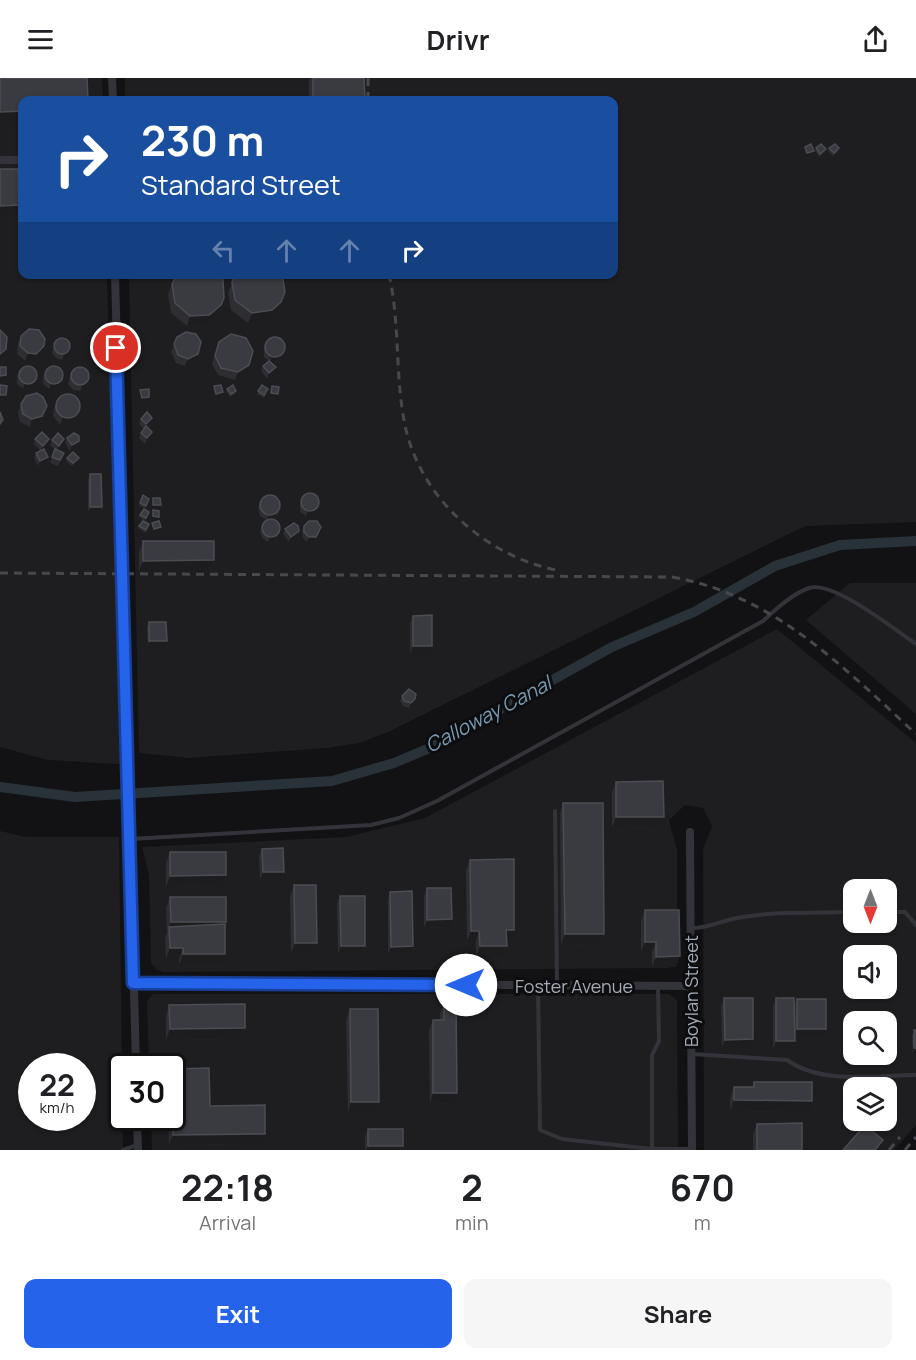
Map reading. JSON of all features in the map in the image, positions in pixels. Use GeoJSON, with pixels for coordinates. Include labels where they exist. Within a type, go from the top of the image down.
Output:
{"type":"FeatureCollection","features":[{"type":"Feature","properties":{"kind":"street"},"geometry":{"type":"LineString","coordinates":[[112,78],[113,96]]}},
{"type":"Feature","properties":{"kind":"street"},"geometry":{"type":"LineString","coordinates":[[0,160],[18,160]]}},
{"type":"Feature","properties":{"kind":"street"},"geometry":{"type":"LineString","coordinates":[[115,279],[136,1053]]}},
{"type":"Feature","properties":{"kind":"street","name":"Boylan Street"},"geometry":{"type":"LineString","coordinates":[[690,832],[692,1150]]}},
{"type":"Feature","properties":{"kind":"street","name":"Foster Avenue"},"geometry":{"type":"LineString","coordinates":[[133,983],[691,986]]}},
{"type":"Feature","properties":{"kind":"street"},"geometry":{"type":"LineString","coordinates":[[137,1131],[138,1148]]}},
{"type":"Feature","properties":{"kind":"lane"},"geometry":{"type":"LineString","coordinates":[[131,839],[371,825],[399,818],[437,801],[755,626],[790,598],[809,588],[819,587],[842,596],[916,644]]}},
{"type":"Feature","properties":{"kind":"lane"},"geometry":{"type":"LineString","coordinates":[[555,811],[557,986]]}},
{"type":"Feature","properties":{"kind":"lane"},"geometry":{"type":"LineString","coordinates":[[691,928],[709,928],[735,918],[783,913],[843,912]]}},
{"type":"Feature","properties":{"kind":"lane"},"geometry":{"type":"LineString","coordinates":[[897,912],[905,912],[916,926]]}},
{"type":"Feature","properties":{"kind":"lane"},"geometry":{"type":"LineString","coordinates":[[538,985],[540,1130],[562,1139],[652,1149],[692,1150]]}},
{"type":"Feature","properties":{"kind":"lane"},"geometry":{"type":"LineString","coordinates":[[652,1149],[652,1055],[659,1041],[658,986]]}},
{"type":"Feature","properties":{"kind":"lane"},"geometry":{"type":"LineString","coordinates":[[691,1054],[787,1060],[799,1068],[826,1075],[916,1075]]}},
{"type":"Feature","properties":{"kind":"lane"},"geometry":{"type":"LineString","coordinates":[[123,1150],[138,1148]]}},
{"type":"Feature","properties":{"kind":"shaded area"},"geometry":{"type":"Polygon","coordinates":[[[0,78],[102,78],[103,96],[18,96],[18,279],[107,279],[120,763],[48,760],[0,747],[0,78]]]}},
{"type":"Feature","properties":{"kind":"shaded area"},"geometry":{"type":"Polygon","coordinates":[[[125,78],[916,78],[916,522],[805,526],[388,732],[359,743],[326,748],[189,758],[139,753],[129,279],[618,279],[618,96],[125,96],[125,78]]]}},
{"type":"Feature","properties":{"kind":"shaded area"},"geometry":{"type":"Polygon","coordinates":[[[850,583],[916,583],[916,714],[806,620],[850,583]]]}},
{"type":"Feature","properties":{"kind":"shaded area"},"geometry":{"type":"Polygon","coordinates":[[[777,629],[916,743],[916,1125],[894,1150],[704,1150],[703,850],[712,826],[703,808],[685,805],[669,820],[677,851],[677,959],[669,968],[163,972],[151,963],[149,875],[142,847],[346,837],[425,818],[777,629]]]}},
{"type":"Feature","properties":{"kind":"shaded area"},"geometry":{"type":"Polygon","coordinates":[[[0,831],[26,837],[119,837],[122,1053],[108,1053],[108,1131],[123,1131],[123,1150],[0,1150],[0,831]]]}},
{"type":"Feature","properties":{"kind":"shaded area"},"geometry":{"type":"Polygon","coordinates":[[[153,994],[669,994],[677,1000],[678,1150],[152,1150],[151,1131],[186,1131],[186,1053],[149,1053],[147,1001],[153,994]]]}},
{"type":"Feature","properties":{"kind":"building"},"geometry":{"type":"Polygon","coordinates":[[[0,78],[87,78],[88,96],[18,96],[18,111],[0,112],[0,78]]]}},
{"type":"Feature","properties":{"kind":"building"},"geometry":{"type":"Polygon","coordinates":[[[313,78],[364,78],[365,96],[313,96],[313,78]]]}},
{"type":"Feature","properties":{"kind":"building"},"geometry":{"type":"Polygon","coordinates":[[[811,144],[814,151],[807,153],[805,147],[811,144]]]}},
{"type":"Feature","properties":{"kind":"building"},"geometry":{"type":"Polygon","coordinates":[[[821,144],[826,149],[820,154],[816,148],[821,144]]]}},
{"type":"Feature","properties":{"kind":"building"},"geometry":{"type":"Polygon","coordinates":[[[835,144],[839,148],[834,153],[829,148],[835,144]]]}},
{"type":"Feature","properties":{"kind":"building"},"geometry":{"type":"Polygon","coordinates":[[[0,169],[18,169],[18,205],[0,206],[0,169]]]}},
{"type":"Feature","properties":{"kind":"building"},"geometry":{"type":"Polygon","coordinates":[[[174,279],[222,279],[224,298],[221,305],[209,315],[190,316],[175,303],[172,284],[174,279]]]}},
{"type":"Feature","properties":{"kind":"building"},"geometry":{"type":"Polygon","coordinates":[[[233,279],[283,279],[285,292],[281,302],[272,310],[252,313],[235,300],[233,279]]]}},
{"type":"Feature","properties":{"kind":"building"},"geometry":{"type":"Polygon","coordinates":[[[29,329],[39,330],[45,339],[44,346],[36,354],[28,353],[20,346],[21,336],[29,329]]]}},
{"type":"Feature","properties":{"kind":"building"},"geometry":{"type":"Polygon","coordinates":[[[0,330],[7,337],[6,349],[0,354],[0,330]]]}},
{"type":"Feature","properties":{"kind":"building"},"geometry":{"type":"Polygon","coordinates":[[[186,332],[196,334],[201,342],[198,354],[188,359],[178,355],[174,344],[177,337],[186,332]]]}},
{"type":"Feature","properties":{"kind":"building"},"geometry":{"type":"Polygon","coordinates":[[[231,334],[246,338],[253,351],[249,365],[238,372],[221,368],[215,356],[219,342],[231,334]]]}},
{"type":"Feature","properties":{"kind":"building"},"geometry":{"type":"Polygon","coordinates":[[[275,337],[282,340],[285,347],[282,354],[275,357],[268,354],[265,347],[268,340],[275,337]]]}},
{"type":"Feature","properties":{"kind":"building"},"geometry":{"type":"Polygon","coordinates":[[[62,338],[68,340],[70,346],[68,352],[62,354],[56,352],[54,346],[56,340],[62,338]]]}},
{"type":"Feature","properties":{"kind":"building"},"geometry":{"type":"Polygon","coordinates":[[[269,361],[276,367],[269,373],[263,366],[269,361]]]}},
{"type":"Feature","properties":{"kind":"building"},"geometry":{"type":"Polygon","coordinates":[[[28,366],[34,369],[37,375],[34,381],[28,384],[22,381],[19,375],[22,369],[28,366]]]}},
{"type":"Feature","properties":{"kind":"building"},"geometry":{"type":"Polygon","coordinates":[[[50,366],[58,366],[63,371],[61,382],[50,384],[45,379],[45,371],[50,366]]]}},
{"type":"Feature","properties":{"kind":"building"},"geometry":{"type":"Polygon","coordinates":[[[0,367],[6,367],[6,375],[0,376],[0,367]]]}},
{"type":"Feature","properties":{"kind":"building"},"geometry":{"type":"Polygon","coordinates":[[[76,367],[84,367],[89,372],[87,383],[76,385],[71,380],[71,372],[76,367]]]}},
{"type":"Feature","properties":{"kind":"building"},"geometry":{"type":"Polygon","coordinates":[[[0,385],[7,386],[6,395],[0,395],[0,385]]]}},
{"type":"Feature","properties":{"kind":"building"},"geometry":{"type":"Polygon","coordinates":[[[221,385],[223,392],[216,394],[214,386],[221,385]]]}},
{"type":"Feature","properties":{"kind":"building"},"geometry":{"type":"Polygon","coordinates":[[[233,385],[236,391],[231,394],[227,389],[233,385]]]}},
{"type":"Feature","properties":{"kind":"building"},"geometry":{"type":"Polygon","coordinates":[[[262,385],[268,389],[264,395],[258,391],[262,385]]]}},
{"type":"Feature","properties":{"kind":"building"},"geometry":{"type":"Polygon","coordinates":[[[272,386],[279,387],[278,394],[271,393],[272,386]]]}},
{"type":"Feature","properties":{"kind":"building"},"geometry":{"type":"Polygon","coordinates":[[[149,389],[149,397],[142,398],[140,390],[149,389]]]}},
{"type":"Feature","properties":{"kind":"building"},"geometry":{"type":"Polygon","coordinates":[[[37,393],[43,397],[47,406],[42,416],[32,419],[23,414],[21,404],[26,396],[37,393]]]}},
{"type":"Feature","properties":{"kind":"building"},"geometry":{"type":"Polygon","coordinates":[[[68,394],[73,395],[79,401],[79,411],[73,417],[68,418],[63,417],[57,411],[56,406],[57,401],[63,395],[68,394]]]}},
{"type":"Feature","properties":{"kind":"building"},"geometry":{"type":"Polygon","coordinates":[[[147,412],[152,418],[146,424],[141,419],[147,412]]]}},
{"type":"Feature","properties":{"kind":"building"},"geometry":{"type":"Polygon","coordinates":[[[146,426],[152,432],[147,438],[141,433],[146,426]]]}},
{"type":"Feature","properties":{"kind":"building"},"geometry":{"type":"Polygon","coordinates":[[[42,432],[49,439],[43,446],[35,439],[42,432]]]}},
{"type":"Feature","properties":{"kind":"building"},"geometry":{"type":"Polygon","coordinates":[[[58,433],[64,439],[59,446],[52,440],[58,433]]]}},
{"type":"Feature","properties":{"kind":"building"},"geometry":{"type":"Polygon","coordinates":[[[74,433],[79,436],[79,441],[72,445],[67,438],[74,433]]]}},
{"type":"Feature","properties":{"kind":"building"},"geometry":{"type":"Polygon","coordinates":[[[44,449],[48,457],[40,461],[36,453],[44,449]]]}},
{"type":"Feature","properties":{"kind":"building"},"geometry":{"type":"Polygon","coordinates":[[[55,449],[64,453],[60,460],[52,457],[55,449]]]}},
{"type":"Feature","properties":{"kind":"building"},"geometry":{"type":"Polygon","coordinates":[[[73,452],[79,458],[73,463],[67,458],[73,452]]]}},
{"type":"Feature","properties":{"kind":"building"},"geometry":{"type":"Polygon","coordinates":[[[90,474],[101,474],[102,507],[90,507],[90,474]]]}},
{"type":"Feature","properties":{"kind":"building"},"geometry":{"type":"Polygon","coordinates":[[[310,493],[316,496],[319,502],[316,508],[310,511],[304,508],[301,502],[304,496],[310,493]]]}},
{"type":"Feature","properties":{"kind":"building"},"geometry":{"type":"Polygon","coordinates":[[[143,495],[149,499],[146,506],[140,503],[143,495]]]}},
{"type":"Feature","properties":{"kind":"building"},"geometry":{"type":"Polygon","coordinates":[[[270,495],[277,498],[280,505],[277,512],[270,515],[263,512],[260,505],[263,498],[270,495]]]}},
{"type":"Feature","properties":{"kind":"building"},"geometry":{"type":"Polygon","coordinates":[[[153,498],[160,498],[161,505],[153,505],[153,498]]]}},
{"type":"Feature","properties":{"kind":"building"},"geometry":{"type":"Polygon","coordinates":[[[144,509],[149,512],[146,518],[140,515],[144,509]]]}},
{"type":"Feature","properties":{"kind":"building"},"geometry":{"type":"Polygon","coordinates":[[[153,510],[159,511],[159,517],[153,516],[153,510]]]}},
{"type":"Feature","properties":{"kind":"building"},"geometry":{"type":"Polygon","coordinates":[[[271,519],[277,522],[280,528],[277,534],[271,537],[265,534],[262,528],[265,522],[271,519]]]}},
{"type":"Feature","properties":{"kind":"building"},"geometry":{"type":"Polygon","coordinates":[[[143,521],[149,524],[146,530],[139,526],[143,521]]]}},
{"type":"Feature","properties":{"kind":"building"},"geometry":{"type":"Polygon","coordinates":[[[159,521],[161,527],[154,529],[152,523],[159,521]]]}},
{"type":"Feature","properties":{"kind":"building"},"geometry":{"type":"Polygon","coordinates":[[[309,521],[317,521],[321,527],[316,537],[309,537],[304,532],[304,526],[309,521]]]}},
{"type":"Feature","properties":{"kind":"building"},"geometry":{"type":"Polygon","coordinates":[[[294,523],[298,526],[299,531],[291,537],[285,529],[294,523]]]}},
{"type":"Feature","properties":{"kind":"building"},"geometry":{"type":"Polygon","coordinates":[[[143,541],[214,541],[214,560],[143,561],[143,541]]]}},
{"type":"Feature","properties":{"kind":"building"},"geometry":{"type":"Polygon","coordinates":[[[432,615],[432,646],[413,646],[413,616],[432,615]]]}},
{"type":"Feature","properties":{"kind":"building"},"geometry":{"type":"Polygon","coordinates":[[[149,622],[166,622],[167,641],[149,641],[149,622]]]}},
{"type":"Feature","properties":{"kind":"building"},"geometry":{"type":"Polygon","coordinates":[[[409,689],[416,694],[411,703],[404,701],[402,696],[409,689]]]}},
{"type":"Feature","properties":{"kind":"building"},"geometry":{"type":"Polygon","coordinates":[[[663,781],[664,817],[616,817],[616,782],[663,781]]]}},
{"type":"Feature","properties":{"kind":"building"},"geometry":{"type":"Polygon","coordinates":[[[563,803],[603,803],[604,934],[565,934],[563,803]]]}},
{"type":"Feature","properties":{"kind":"building"},"geometry":{"type":"Polygon","coordinates":[[[283,848],[284,872],[263,872],[262,849],[283,848]]]}},
{"type":"Feature","properties":{"kind":"building"},"geometry":{"type":"Polygon","coordinates":[[[170,852],[226,852],[226,875],[170,876],[170,852]]]}},
{"type":"Feature","properties":{"kind":"building"},"geometry":{"type":"Polygon","coordinates":[[[514,859],[514,930],[506,930],[507,946],[480,946],[479,931],[471,931],[470,860],[514,859]]]}},
{"type":"Feature","properties":{"kind":"building"},"geometry":{"type":"Polygon","coordinates":[[[294,885],[316,885],[317,943],[295,943],[294,885]]]}},
{"type":"Feature","properties":{"kind":"building"},"geometry":{"type":"Polygon","coordinates":[[[427,888],[451,888],[452,919],[427,920],[427,888]]]}},
{"type":"Feature","properties":{"kind":"building"},"geometry":{"type":"Polygon","coordinates":[[[412,891],[413,946],[391,947],[390,892],[412,891]]]}},
{"type":"Feature","properties":{"kind":"building"},"geometry":{"type":"Polygon","coordinates":[[[340,896],[365,896],[365,946],[341,946],[340,896]]]}},
{"type":"Feature","properties":{"kind":"building"},"geometry":{"type":"Polygon","coordinates":[[[170,897],[226,897],[226,922],[171,922],[170,897]]]}},
{"type":"Feature","properties":{"kind":"building"},"geometry":{"type":"Polygon","coordinates":[[[645,910],[679,910],[680,956],[656,957],[656,942],[645,942],[645,910]]]}},
{"type":"Feature","properties":{"kind":"building"},"geometry":{"type":"Polygon","coordinates":[[[225,924],[225,954],[183,954],[183,948],[170,948],[169,927],[225,924]]]}},
{"type":"Feature","properties":{"kind":"building"},"geometry":{"type":"Polygon","coordinates":[[[724,998],[753,998],[753,1039],[725,1040],[724,998]]]}},
{"type":"Feature","properties":{"kind":"building"},"geometry":{"type":"Polygon","coordinates":[[[776,998],[794,998],[795,1041],[776,1041],[776,998]]]}},
{"type":"Feature","properties":{"kind":"building"},"geometry":{"type":"Polygon","coordinates":[[[797,999],[826,999],[826,1029],[797,1029],[797,999]]]}},
{"type":"Feature","properties":{"kind":"building"},"geometry":{"type":"Polygon","coordinates":[[[444,1002],[456,1002],[457,1093],[433,1093],[433,1020],[444,1020],[444,1002]]]}},
{"type":"Feature","properties":{"kind":"building"},"geometry":{"type":"Polygon","coordinates":[[[245,1004],[245,1028],[170,1029],[169,1005],[245,1004]]]}},
{"type":"Feature","properties":{"kind":"building"},"geometry":{"type":"Polygon","coordinates":[[[350,1009],[378,1009],[379,1102],[351,1102],[350,1009]]]}},
{"type":"Feature","properties":{"kind":"building"},"geometry":{"type":"Polygon","coordinates":[[[914,1030],[916,1030],[916,1048],[914,1048],[914,1030]]]}},
{"type":"Feature","properties":{"kind":"building"},"geometry":{"type":"Polygon","coordinates":[[[209,1068],[210,1106],[265,1105],[265,1134],[173,1135],[173,1131],[186,1131],[186,1069],[209,1068]]]}},
{"type":"Feature","properties":{"kind":"building"},"geometry":{"type":"Polygon","coordinates":[[[754,1082],[812,1082],[812,1101],[734,1100],[734,1087],[754,1087],[754,1082]]]}},
{"type":"Feature","properties":{"kind":"building"},"geometry":{"type":"Polygon","coordinates":[[[802,1123],[802,1150],[757,1150],[757,1124],[802,1123]]]}},
{"type":"Feature","properties":{"kind":"building"},"geometry":{"type":"Polygon","coordinates":[[[368,1129],[403,1129],[403,1146],[368,1146],[368,1129]]]}},
{"type":"Feature","properties":{"kind":"building"},"geometry":{"type":"Polygon","coordinates":[[[860,1131],[872,1131],[883,1140],[875,1150],[843,1150],[860,1131]]]}},
{"type":"Feature","properties":{"kind":"waterway","name":"Calloway Canal"},"geometry":{"type":"LineString","coordinates":[[0,787],[75,797],[332,781],[394,763],[432,747],[612,647],[694,612],[775,566],[840,545],[916,541]]}},
{"type":"Feature","properties":{"kind":"railway"},"geometry":{"type":"LineString","coordinates":[[368,78],[368,96]]}},
{"type":"Feature","properties":{"kind":"railway"},"geometry":{"type":"LineString","coordinates":[[390,279],[395,311],[399,384],[404,420],[411,447],[423,473],[457,518],[479,536],[503,551],[556,570]]}},
{"type":"Feature","properties":{"kind":"railway"},"geometry":{"type":"LineString","coordinates":[[0,573],[672,577],[709,586],[775,617],[834,660],[916,734]]}},
{"type":"Feature","properties":{"kind":"railway"},"geometry":{"type":"LineString","coordinates":[[889,1150],[900,1137]]}},
{"type":"Feature","properties":{"kind":"railway"},"geometry":{"type":"LineString","coordinates":[[905,1150],[916,1137]]}},
{"type":"Feature","properties":{"kind":"route"},"geometry":{"type":"LineString","coordinates":[[116,348],[133,983],[466,985]]}}]}
